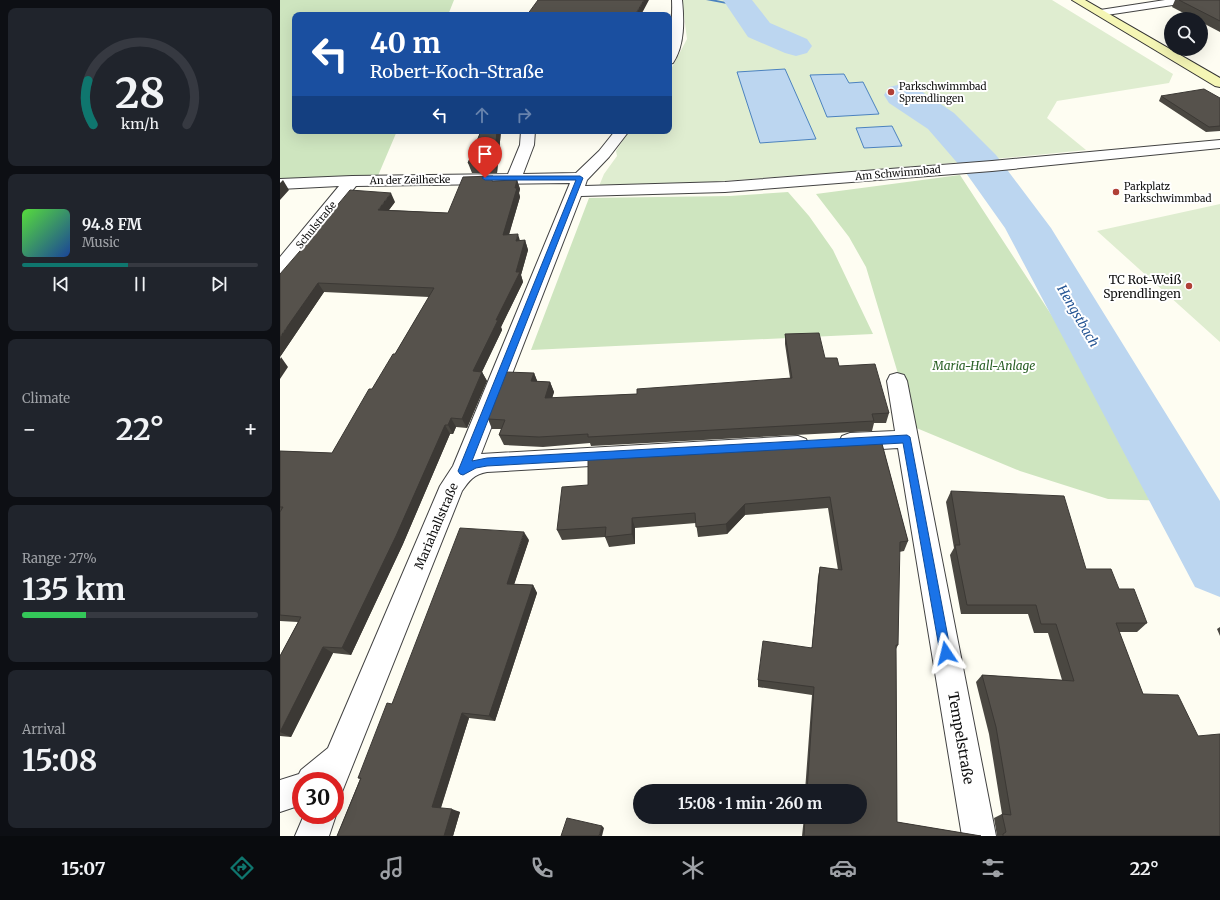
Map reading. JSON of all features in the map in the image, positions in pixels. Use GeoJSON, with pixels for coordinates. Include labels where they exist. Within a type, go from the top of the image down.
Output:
{"type":"FeatureCollection","features":[{"type":"Feature","properties":{"kind":"street"},"geometry":{"type":"LineString","coordinates":[[672,51],[676,40],[679,20],[677,0]]}},
{"type":"Feature","properties":{"kind":"street"},"geometry":{"type":"LineString","coordinates":[[1077,0],[1220,83]]}},
{"type":"Feature","properties":{"kind":"street"},"geometry":{"type":"LineString","coordinates":[[1100,13],[1186,0]]}},
{"type":"Feature","properties":{"kind":"street"},"geometry":{"type":"LineString","coordinates":[[528,134],[527,144],[514,178],[578,184],[620,134]]}},
{"type":"Feature","properties":{"kind":"street","name":"Am Schwimmbad"},"geometry":{"type":"LineString","coordinates":[[578,184],[725,187],[992,166],[1220,144]]}},
{"type":"Feature","properties":{"kind":"street","name":"An der Zeilhecke"},"geometry":{"type":"LineString","coordinates":[[280,184],[514,178]]}},
{"type":"Feature","properties":{"kind":"street","name":"Schulstraße"},"geometry":{"type":"LineString","coordinates":[[280,269],[352,181]]}},
{"type":"Feature","properties":{"kind":"street","name":"Mariahallstraße"},"geometry":{"type":"LineString","coordinates":[[335,770],[452,486],[463,471],[578,184]]}},
{"type":"Feature","properties":{"kind":"street","name":"Tempelstraße"},"geometry":{"type":"LineString","coordinates":[[897,381],[978,836]]}},
{"type":"Feature","properties":{"kind":"street"},"geometry":{"type":"LineString","coordinates":[[463,471],[473,465],[487,462],[907,439]]}},
{"type":"Feature","properties":{"kind":"street"},"geometry":{"type":"LineString","coordinates":[[280,796],[292,792]]}},
{"type":"Feature","properties":{"kind":"street"},"geometry":{"type":"LineString","coordinates":[[312,836],[317,824]]}},
{"type":"Feature","properties":{"kind":"green space"},"geometry":{"type":"Polygon","coordinates":[[[280,0],[454,0],[449,12],[292,12],[292,134],[396,134],[377,178],[280,182],[280,0]]]}},
{"type":"Feature","properties":{"kind":"green space","name":"Parkschwimmbad Sprendlingen"},"geometry":{"type":"Polygon","coordinates":[[[682,0],[1052,0],[1173,74],[1169,83],[1057,101],[1047,118],[1086,150],[793,176],[617,188],[599,186],[604,174],[617,156],[616,151],[627,134],[672,134],[672,67],[687,39],[682,0]]]}},
{"type":"Feature","properties":{"kind":"green space","name":"Maria-Hall-Anlage"},"geometry":{"type":"Polygon","coordinates":[[[960,175],[1173,501],[1108,499],[1020,471],[914,427],[866,267],[849,237],[816,194],[960,175]]]}},
{"type":"Feature","properties":{"kind":"green space"},"geometry":{"type":"Polygon","coordinates":[[[788,192],[809,216],[833,250],[873,334],[531,350],[589,198],[730,196],[788,192]]]}},
{"type":"Feature","properties":{"kind":"green space","name":"TC Rot-Weiß Sprendlingen"},"geometry":{"type":"Polygon","coordinates":[[[1220,204],[1220,342],[1097,231],[1220,204]]]}},
{"type":"Feature","properties":{"kind":"water"},"geometry":{"type":"Polygon","coordinates":[[[785,69],[816,139],[760,143],[737,72],[785,69]]]}},
{"type":"Feature","properties":{"kind":"water"},"geometry":{"type":"Polygon","coordinates":[[[844,74],[849,83],[863,82],[879,114],[827,117],[810,75],[844,74]]]}},
{"type":"Feature","properties":{"kind":"water"},"geometry":{"type":"Polygon","coordinates":[[[892,126],[902,146],[864,148],[856,128],[892,126]]]}},
{"type":"Feature","properties":{"kind":"building"},"geometry":{"type":"Polygon","coordinates":[[[538,0],[644,0],[637,12],[529,12],[538,0]]]}},
{"type":"Feature","properties":{"kind":"building"},"geometry":{"type":"Polygon","coordinates":[[[1179,0],[1220,0],[1220,21],[1208,15],[1208,12],[1202,12],[1179,0]]]}},
{"type":"Feature","properties":{"kind":"building"},"geometry":{"type":"Polygon","coordinates":[[[1204,89],[1220,98],[1220,126],[1209,127],[1161,96],[1204,89]]]}},
{"type":"Feature","properties":{"kind":"building"},"geometry":{"type":"Polygon","coordinates":[[[480,134],[497,134],[494,162],[468,163],[480,134]]]}},
{"type":"Feature","properties":{"kind":"building"},"geometry":{"type":"Polygon","coordinates":[[[493,176],[492,181],[517,180],[515,188],[517,188],[503,235],[518,234],[516,241],[525,240],[516,272],[520,272],[473,371],[482,372],[462,419],[451,418],[448,425],[445,425],[396,536],[342,648],[323,647],[280,732],[280,656],[301,617],[280,615],[280,512],[283,507],[280,507],[280,451],[332,453],[369,389],[372,389],[393,354],[395,354],[434,288],[318,283],[280,337],[280,274],[350,190],[391,193],[378,210],[448,213],[463,177],[493,176]]]}},
{"type":"Feature","properties":{"kind":"building"},"geometry":{"type":"Polygon","coordinates":[[[819,333],[825,358],[837,358],[839,366],[875,364],[889,413],[872,414],[874,421],[588,437],[588,434],[539,437],[499,435],[505,420],[488,419],[506,372],[534,373],[531,381],[550,382],[545,398],[637,394],[637,389],[792,378],[785,334],[819,333]]]}},
{"type":"Feature","properties":{"kind":"building"},"geometry":{"type":"Polygon","coordinates":[[[881,440],[908,541],[900,542],[898,645],[896,645],[897,822],[981,836],[804,836],[805,824],[867,824],[867,784],[807,784],[814,687],[758,680],[763,641],[812,648],[820,567],[842,570],[830,497],[745,504],[726,524],[696,527],[695,513],[632,518],[632,534],[605,537],[606,527],[557,530],[562,487],[588,485],[588,457],[881,440]]]}},
{"type":"Feature","properties":{"kind":"building"},"geometry":{"type":"Polygon","coordinates":[[[951,491],[1064,496],[1086,569],[1111,569],[1119,589],[1134,589],[1147,623],[1116,623],[1143,694],[1178,695],[1198,736],[1220,734],[1220,836],[1003,836],[1006,832],[1002,814],[1011,815],[996,727],[982,675],[1074,681],[1056,624],[1041,624],[1036,605],[967,605],[955,545],[960,545],[951,491]]]}},
{"type":"Feature","properties":{"kind":"building"},"geometry":{"type":"Polygon","coordinates":[[[460,528],[524,532],[507,584],[533,585],[489,716],[462,713],[432,807],[452,809],[444,836],[337,836],[342,824],[344,824],[344,819],[361,778],[358,778],[387,703],[392,704],[460,528]]]}},
{"type":"Feature","properties":{"kind":"building"},"geometry":{"type":"Polygon","coordinates":[[[567,818],[602,826],[599,836],[561,836],[567,818]]]}},
{"type":"Feature","properties":{"kind":"waterway"},"geometry":{"type":"LineString","coordinates":[[708,0],[743,6]]}},
{"type":"Feature","properties":{"kind":"waterway","name":"Hengstbach"},"geometry":{"type":"LineString","coordinates":[[737,0],[759,30],[796,46]]}},
{"type":"Feature","properties":{"kind":"waterway","name":"Hengstbach"},"geometry":{"type":"LineString","coordinates":[[902,95],[941,121],[981,164],[1028,228],[1220,564]]}},
{"type":"Feature","properties":{"kind":"place","name":"Parkschwimmbad Sprendlingen"},"geometry":{"type":"Point","coordinates":[891,92]}},
{"type":"Feature","properties":{"kind":"place","name":"Parkplatz Parkschwimmbad"},"geometry":{"type":"Point","coordinates":[1116,192]}},
{"type":"Feature","properties":{"kind":"place","name":"TC Rot-Weiß Sprendlingen"},"geometry":{"type":"Point","coordinates":[1189,286]}},
{"type":"Feature","properties":{"kind":"route"},"geometry":{"type":"LineString","coordinates":[[485,178],[580,178],[463,471],[473,465],[487,462],[907,439],[946,653]]}}]}
